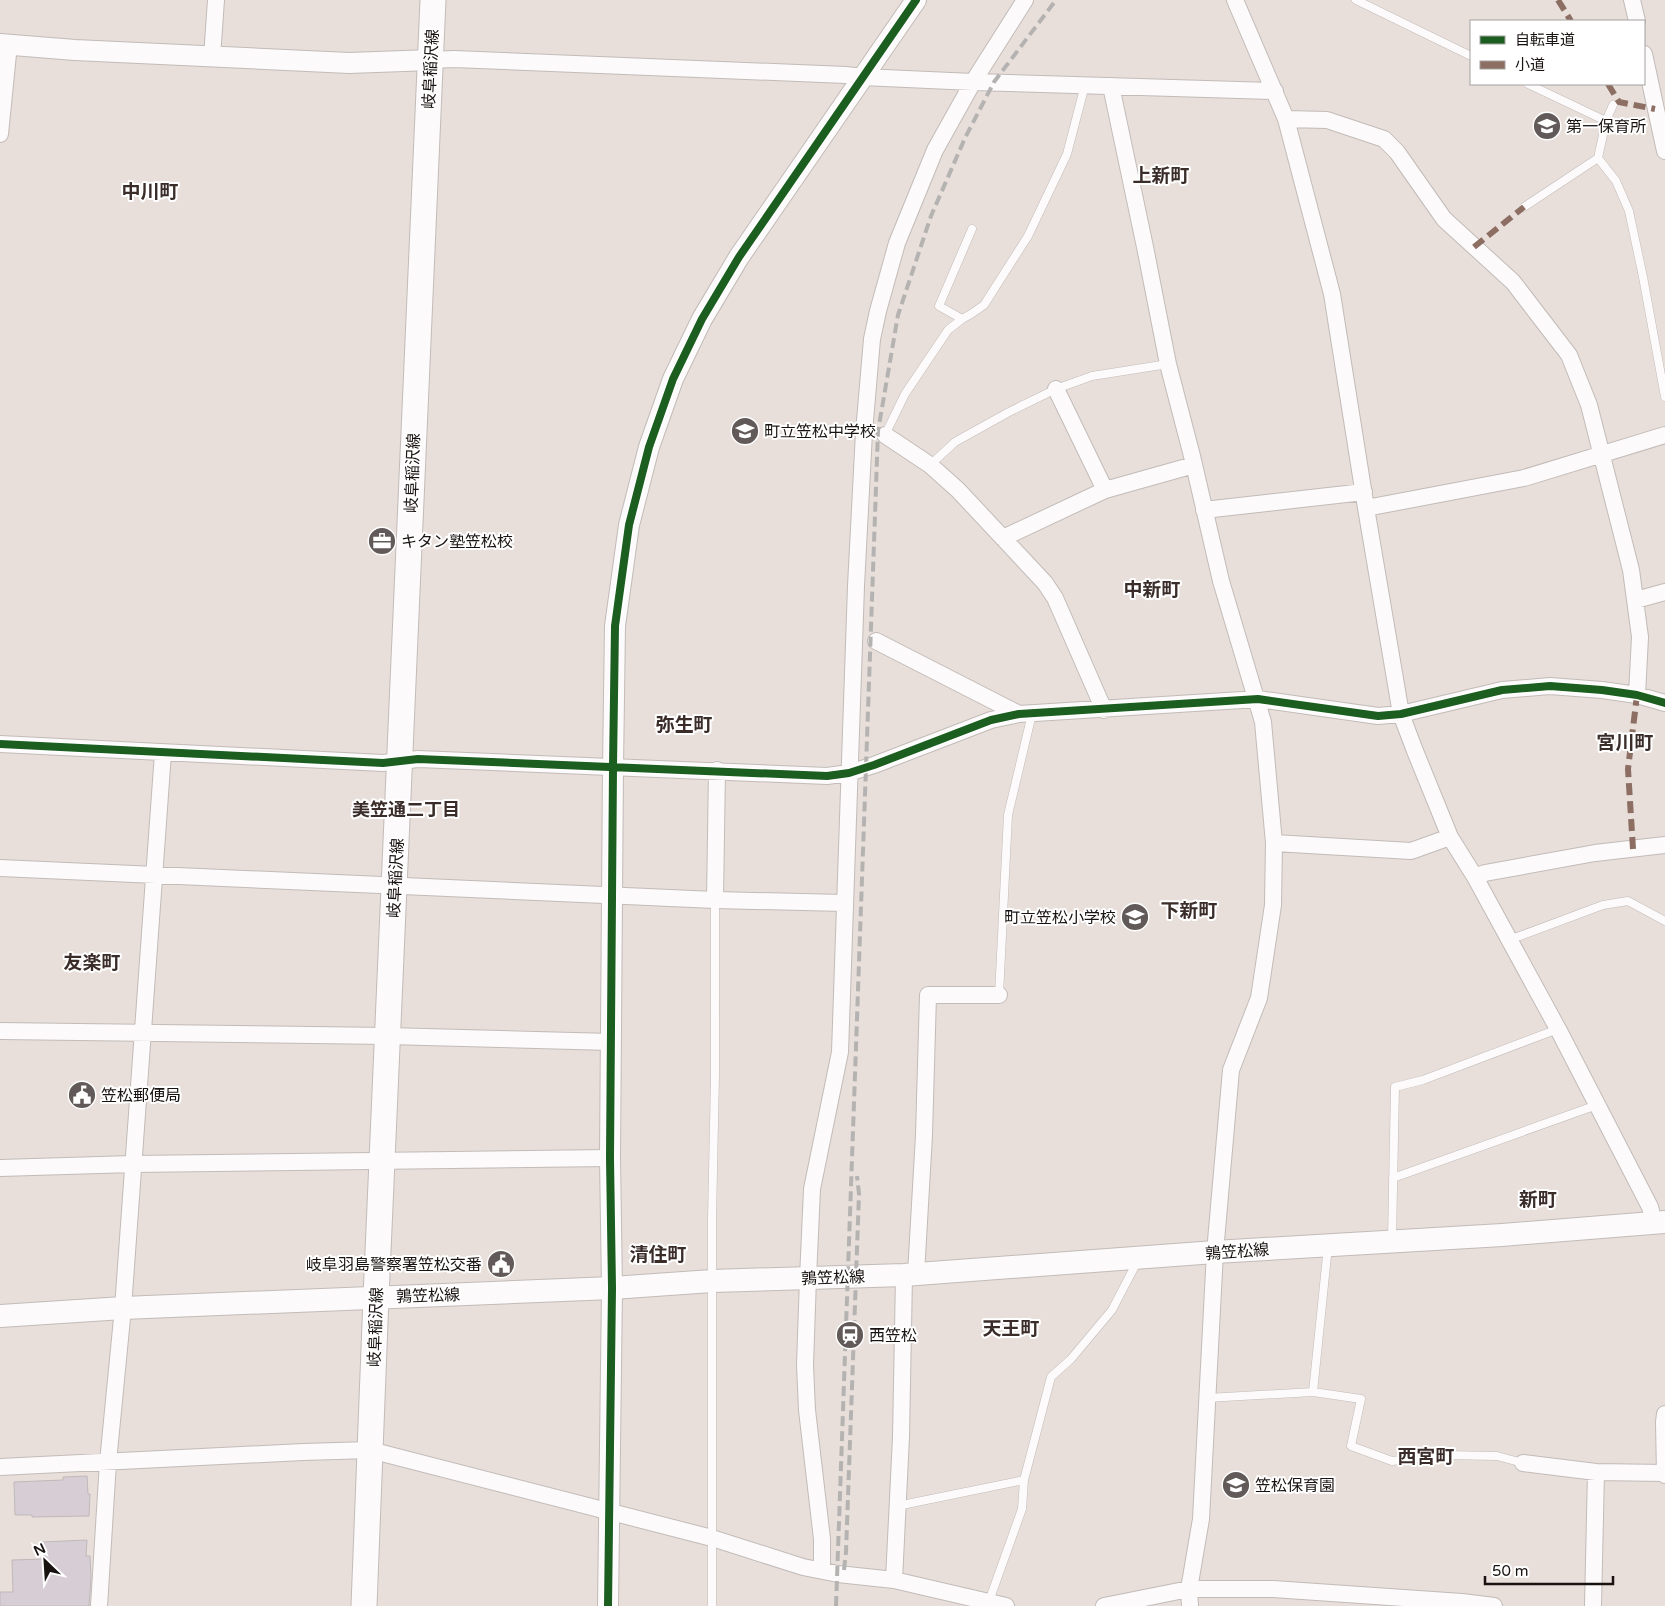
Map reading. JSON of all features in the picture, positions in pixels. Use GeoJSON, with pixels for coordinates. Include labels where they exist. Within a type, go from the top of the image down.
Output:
{"type":"FeatureCollection","features":[{"type":"Feature","properties":{"kind":"main road","name":"岐阜稲沢線"},"geometry":{"type":"LineString","coordinates":[[364,1606],[433,0]]}},
{"type":"Feature","properties":{"kind":"main road","name":"鶉笠松線"},"geometry":{"type":"LineString","coordinates":[[0,1316],[123,1308],[612,1288],[712,1281],[910,1275],[1216,1252],[1502,1235],[1660,1222]]}},
{"type":"Feature","properties":{"kind":"street"},"geometry":{"type":"LineString","coordinates":[[212,57],[216,0]]}},
{"type":"Feature","properties":{"kind":"street"},"geometry":{"type":"LineString","coordinates":[[608,1606],[612,1288],[610,1158],[615,626],[629,525],[649,447],[673,378],[702,319],[739,257],[916,0]]}},
{"type":"Feature","properties":{"kind":"street"},"geometry":{"type":"LineString","coordinates":[[822,1570],[822,1539],[807,1410],[804,1365],[812,1189],[840,1052],[856,586],[864,432],[872,339],[897,243],[934,150],[973,82],[1025,0]]}},
{"type":"Feature","properties":{"kind":"street"},"geometry":{"type":"LineString","coordinates":[[1235,0],[1286,119],[1332,294],[1402,714],[1450,837],[1558,1029],[1650,1207],[1660,1222]]}},
{"type":"Feature","properties":{"kind":"street"},"geometry":{"type":"LineString","coordinates":[[1632,0],[1637,20]]}},
{"type":"Feature","properties":{"kind":"street"},"geometry":{"type":"LineString","coordinates":[[0,134],[5,44],[75,50],[349,63],[483,60],[973,82],[1275,91]]}},
{"type":"Feature","properties":{"kind":"street"},"geometry":{"type":"LineString","coordinates":[[1645,58],[1660,110],[1665,151]]}},
{"type":"Feature","properties":{"kind":"street"},"geometry":{"type":"LineString","coordinates":[[1111,86],[1168,364],[1221,581],[1263,722],[1274,843],[1273,905],[1259,998],[1231,1070],[1216,1252],[1201,1518],[1189,1589],[1190,1606]]}},
{"type":"Feature","properties":{"kind":"street"},"geometry":{"type":"LineString","coordinates":[[1286,119],[1327,120],[1384,139],[1397,152],[1444,219],[1513,282],[1569,355],[1589,405],[1631,570],[1640,637],[1637,695]]}},
{"type":"Feature","properties":{"kind":"street"},"geometry":{"type":"LineString","coordinates":[[1056,389],[1106,490]]}},
{"type":"Feature","properties":{"kind":"street"},"geometry":{"type":"LineString","coordinates":[[885,435],[930,465],[958,490],[1045,583],[1056,598],[1104,710]]}},
{"type":"Feature","properties":{"kind":"street"},"geometry":{"type":"LineString","coordinates":[[1204,510],[1365,500],[1524,478],[1665,435]]}},
{"type":"Feature","properties":{"kind":"street"},"geometry":{"type":"LineString","coordinates":[[1003,538],[1106,490],[1194,465]]}},
{"type":"Feature","properties":{"kind":"street"},"geometry":{"type":"LineString","coordinates":[[1636,600],[1665,592]]}},
{"type":"Feature","properties":{"kind":"street"},"geometry":{"type":"LineString","coordinates":[[876,641],[1025,714]]}},
{"type":"Feature","properties":{"kind":"street"},"geometry":{"type":"LineString","coordinates":[[0,744],[383,764],[418,759],[827,776],[849,773],[874,765],[991,720],[1025,714],[1258,700],[1378,716],[1402,714],[1502,690],[1550,686],[1637,695],[1665,703]]}},
{"type":"Feature","properties":{"kind":"street"},"geometry":{"type":"LineString","coordinates":[[99,1606],[108,1462],[123,1308],[163,753]]}},
{"type":"Feature","properties":{"kind":"street"},"geometry":{"type":"LineString","coordinates":[[715,900],[717,770]]}},
{"type":"Feature","properties":{"kind":"street"},"geometry":{"type":"LineString","coordinates":[[1274,843],[1411,851],[1450,837]]}},
{"type":"Feature","properties":{"kind":"street"},"geometry":{"type":"LineString","coordinates":[[1474,877],[1485,873],[1595,853],[1665,845]]}},
{"type":"Feature","properties":{"kind":"street"},"geometry":{"type":"LineString","coordinates":[[0,868],[715,900],[844,903]]}},
{"type":"Feature","properties":{"kind":"street"},"geometry":{"type":"LineString","coordinates":[[894,1580],[910,1275],[924,1135],[928,995],[999,995]]}},
{"type":"Feature","properties":{"kind":"street"},"geometry":{"type":"LineString","coordinates":[[0,1031],[388,1036],[611,1042]]}},
{"type":"Feature","properties":{"kind":"street"},"geometry":{"type":"LineString","coordinates":[[0,1168],[133,1164],[610,1158]]}},
{"type":"Feature","properties":{"kind":"street"},"geometry":{"type":"LineString","coordinates":[[1523,1463],[1596,1472],[1665,1474],[1665,1414]]}},
{"type":"Feature","properties":{"kind":"street"},"geometry":{"type":"LineString","coordinates":[[0,1467],[370,1450],[712,1538],[803,1568],[894,1580],[988,1604],[1006,1606]]}},
{"type":"Feature","properties":{"kind":"street"},"geometry":{"type":"LineString","coordinates":[[1593,1606],[1596,1472]]}},
{"type":"Feature","properties":{"kind":"street"},"geometry":{"type":"LineString","coordinates":[[1104,1606],[1189,1589],[1273,1589],[1494,1606]]}},
{"type":"Feature","properties":{"kind":"lane"},"geometry":{"type":"LineString","coordinates":[[1356,0],[1470,56]]}},
{"type":"Feature","properties":{"kind":"lane"},"geometry":{"type":"LineString","coordinates":[[885,435],[905,394],[948,330],[984,305],[1028,236],[1068,154],[1085,85]]}},
{"type":"Feature","properties":{"kind":"lane"},"geometry":{"type":"LineString","coordinates":[[1530,85],[1606,121]]}},
{"type":"Feature","properties":{"kind":"lane"},"geometry":{"type":"LineString","coordinates":[[1524,207],[1598,158],[1606,121],[1613,105]]}},
{"type":"Feature","properties":{"kind":"lane"},"geometry":{"type":"LineString","coordinates":[[1598,158],[1616,182],[1629,211],[1665,397]]}},
{"type":"Feature","properties":{"kind":"lane"},"geometry":{"type":"LineString","coordinates":[[962,319],[939,306],[972,229]]}},
{"type":"Feature","properties":{"kind":"lane"},"geometry":{"type":"LineString","coordinates":[[930,465],[955,442],[1056,389],[1092,376],[1168,364]]}},
{"type":"Feature","properties":{"kind":"lane"},"geometry":{"type":"LineString","coordinates":[[999,995],[1008,815],[1025,714]]}},
{"type":"Feature","properties":{"kind":"lane"},"geometry":{"type":"LineString","coordinates":[[712,1606],[715,900]]}},
{"type":"Feature","properties":{"kind":"lane"},"geometry":{"type":"LineString","coordinates":[[1509,940],[1603,905],[1628,901],[1665,921]]}},
{"type":"Feature","properties":{"kind":"lane"},"geometry":{"type":"LineString","coordinates":[[1392,1242],[1395,1087],[1423,1080],[1558,1029]]}},
{"type":"Feature","properties":{"kind":"lane"},"geometry":{"type":"LineString","coordinates":[[1393,1178],[1597,1104]]}},
{"type":"Feature","properties":{"kind":"lane"},"geometry":{"type":"LineString","coordinates":[[1314,1392],[1328,1246]]}},
{"type":"Feature","properties":{"kind":"lane"},"geometry":{"type":"LineString","coordinates":[[988,1604],[1022,1509],[1024,1480],[1051,1376],[1071,1359],[1112,1310],[1139,1258]]}},
{"type":"Feature","properties":{"kind":"lane"},"geometry":{"type":"LineString","coordinates":[[1207,1398],[1314,1392],[1360,1400],[1351,1446],[1392,1461],[1443,1455],[1497,1456],[1523,1463]]}},
{"type":"Feature","properties":{"kind":"lane"},"geometry":{"type":"LineString","coordinates":[[898,1506],[1024,1480]]}},
{"type":"Feature","properties":{"kind":"building"},"geometry":{"type":"Polygon","coordinates":[[[87,1476],[88,1494],[90,1494],[89,1516],[32,1517],[32,1515],[15,1515],[14,1482],[63,1480],[63,1477],[87,1476]]]}},
{"type":"Feature","properties":{"kind":"building"},"geometry":{"type":"Polygon","coordinates":[[[87,1540],[86,1556],[90,1556],[91,1578],[89,1606],[0,1606],[0,1592],[13,1592],[12,1560],[43,1559],[42,1542],[87,1540]]]}},
{"type":"Feature","properties":{"kind":"railway"},"geometry":{"type":"LineString","coordinates":[[836,1606],[878,431],[898,315],[931,216],[965,138],[994,82],[1056,0]]}},
{"type":"Feature","properties":{"kind":"railway"},"geometry":{"type":"LineString","coordinates":[[844,1570],[859,1194],[857,1176]]}},
{"type":"Feature","properties":{"kind":"marked path"},"geometry":{"type":"LineString","coordinates":[[1558,0],[1570,20]]}},
{"type":"Feature","properties":{"kind":"marked path"},"geometry":{"type":"LineString","coordinates":[[1609,85],[1619,102],[1655,109]]}},
{"type":"Feature","properties":{"kind":"marked path"},"geometry":{"type":"LineString","coordinates":[[1474,247],[1524,207]]}},
{"type":"Feature","properties":{"kind":"marked path"},"geometry":{"type":"LineString","coordinates":[[1633,849],[1628,769],[1637,695]]}},
{"type":"Feature","properties":{"kind":"cycle path"},"geometry":{"type":"LineString","coordinates":[[608,1606],[612,1288],[610,1158],[615,626],[629,525],[649,447],[673,379],[702,319],[739,257],[916,0]]}},
{"type":"Feature","properties":{"kind":"cycle path"},"geometry":{"type":"LineString","coordinates":[[0,744],[383,763],[418,759],[827,776],[849,773],[874,765],[991,720],[1019,714],[1258,699],[1378,716],[1401,714],[1502,690],[1550,686],[1637,695],[1665,703]]}},
{"type":"Feature","properties":{"kind":"place","name":"第一保育所"},"geometry":{"type":"Point","coordinates":[1547,126]}},
{"type":"Feature","properties":{"kind":"place","name":"町立笠松中学校"},"geometry":{"type":"Point","coordinates":[745,431]}},
{"type":"Feature","properties":{"kind":"place","name":"キタン塾笠松校"},"geometry":{"type":"Point","coordinates":[382,541]}},
{"type":"Feature","properties":{"kind":"place","name":"町立笠松小学校"},"geometry":{"type":"Point","coordinates":[1135,917]}},
{"type":"Feature","properties":{"kind":"place","name":"笠松郵便局"},"geometry":{"type":"Point","coordinates":[82,1095]}},
{"type":"Feature","properties":{"kind":"place","name":"岐阜羽島警察署笠松交番"},"geometry":{"type":"Point","coordinates":[501,1264]}},
{"type":"Feature","properties":{"kind":"place","name":"西笠松"},"geometry":{"type":"Point","coordinates":[850,1335]}},
{"type":"Feature","properties":{"kind":"place","name":"笠松保育園"},"geometry":{"type":"Point","coordinates":[1236,1485]}},
{"type":"Feature","properties":{"kind":"district","name":"上新町"},"geometry":{"type":"Point","coordinates":[1161,175]}},
{"type":"Feature","properties":{"kind":"district","name":"中川町"},"geometry":{"type":"Point","coordinates":[150,191]}},
{"type":"Feature","properties":{"kind":"district","name":"中新町"},"geometry":{"type":"Point","coordinates":[1152,589]}},
{"type":"Feature","properties":{"kind":"district","name":"弥生町"},"geometry":{"type":"Point","coordinates":[684,724]}},
{"type":"Feature","properties":{"kind":"district","name":"宮川町"},"geometry":{"type":"Point","coordinates":[1625,742]}},
{"type":"Feature","properties":{"kind":"district","name":"美笠通二丁目"},"geometry":{"type":"Point","coordinates":[406,810]}},
{"type":"Feature","properties":{"kind":"district","name":"下新町"},"geometry":{"type":"Point","coordinates":[1189,910]}},
{"type":"Feature","properties":{"kind":"district","name":"友楽町"},"geometry":{"type":"Point","coordinates":[92,962]}},
{"type":"Feature","properties":{"kind":"district","name":"新町"},"geometry":{"type":"Point","coordinates":[1538,1199]}},
{"type":"Feature","properties":{"kind":"district","name":"清住町"},"geometry":{"type":"Point","coordinates":[658,1254]}},
{"type":"Feature","properties":{"kind":"district","name":"天王町"},"geometry":{"type":"Point","coordinates":[1011,1328]}},
{"type":"Feature","properties":{"kind":"district","name":"西宮町"},"geometry":{"type":"Point","coordinates":[1426,1456]}}]}
